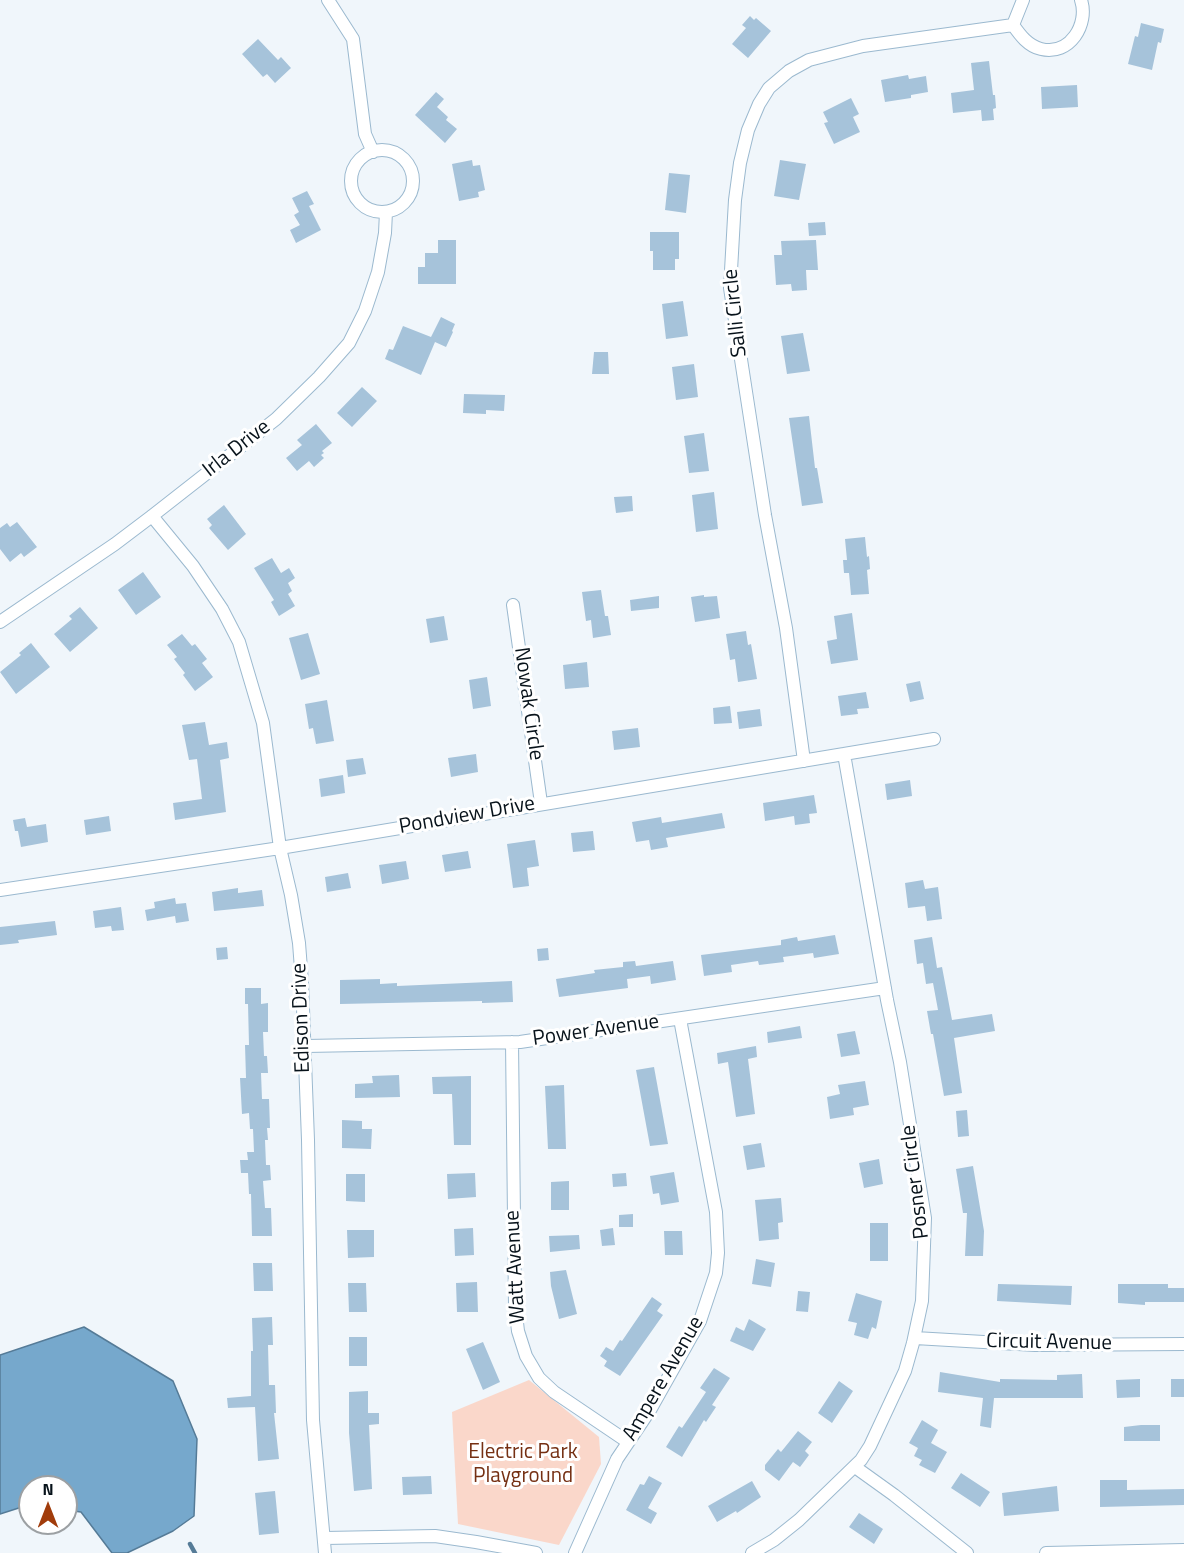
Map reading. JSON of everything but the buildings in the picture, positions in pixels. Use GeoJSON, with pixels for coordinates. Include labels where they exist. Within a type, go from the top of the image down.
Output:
{"type":"FeatureCollection","features":[{"type":"Feature","properties":{"kind":"street"},"geometry":{"type":"LineString","coordinates":[[328,0],[353,39],[365,134],[373,152]]}},
{"type":"Feature","properties":{"kind":"street"},"geometry":{"type":"LineString","coordinates":[[1023,0],[1013,25],[1025,41],[1041,49],[1059,48],[1073,40],[1084,17],[1081,0]]}},
{"type":"Feature","properties":{"kind":"street","name":"Salli Circle"},"geometry":{"type":"LineString","coordinates":[[804,761],[786,628],[765,515],[730,288],[735,200],[740,163],[748,130],[769,88],[789,71],[809,60],[863,46],[1013,25]]}},
{"type":"Feature","properties":{"kind":"street"},"geometry":{"type":"LineString","coordinates":[[390,151],[397,154],[404,159],[412,173],[412,188],[406,201],[400,207],[386,212],[363,205],[357,199],[352,183],[355,167],[360,160],[373,152],[390,151]]}},
{"type":"Feature","properties":{"kind":"street","name":"Irla Drive"},"geometry":{"type":"LineString","coordinates":[[0,622],[115,544],[152,516],[276,419],[319,377],[349,343],[365,311],[378,272],[386,212]]}},
{"type":"Feature","properties":{"kind":"street","name":"Edison Drive"},"geometry":{"type":"LineString","coordinates":[[152,516],[193,566],[222,609],[239,642],[263,723],[280,848],[299,943],[306,1046],[313,1420],[325,1553]]}},
{"type":"Feature","properties":{"kind":"street","name":"Nowak Circle"},"geometry":{"type":"LineString","coordinates":[[513,604],[541,803]]}},
{"type":"Feature","properties":{"kind":"street","name":"Pondview Drive"},"geometry":{"type":"LineString","coordinates":[[0,890],[280,848],[934,739]]}},
{"type":"Feature","properties":{"kind":"street","name":"Posner Circle"},"geometry":{"type":"LineString","coordinates":[[752,1553],[786,1532],[855,1467],[870,1446],[898,1386],[915,1338],[922,1301],[924,1218],[900,1062],[844,754]]}},
{"type":"Feature","properties":{"kind":"street","name":"Power Avenue"},"geometry":{"type":"LineString","coordinates":[[306,1046],[512,1042],[885,988]]}},
{"type":"Feature","properties":{"kind":"street","name":"Ampere Avenue"},"geometry":{"type":"LineString","coordinates":[[575,1553],[617,1459],[650,1410],[700,1321],[716,1273],[718,1253],[716,1212],[680,1018]]}},
{"type":"Feature","properties":{"kind":"street","name":"Watt Avenue"},"geometry":{"type":"LineString","coordinates":[[512,1042],[515,1306],[518,1331],[526,1356],[539,1378],[554,1392],[628,1442]]}},
{"type":"Feature","properties":{"kind":"street","name":"Circuit Avenue"},"geometry":{"type":"LineString","coordinates":[[915,1338],[1035,1345],[1184,1344]]}},
{"type":"Feature","properties":{"kind":"street"},"geometry":{"type":"LineString","coordinates":[[855,1467],[894,1494],[967,1553]]}},
{"type":"Feature","properties":{"kind":"street"},"geometry":{"type":"LineString","coordinates":[[325,1538],[435,1536],[536,1553]]}},
{"type":"Feature","properties":{"kind":"street"},"geometry":{"type":"LineString","coordinates":[[1046,1553],[1184,1550]]}},
{"type":"Feature","properties":{"kind":"green space","name":"Electric Park Playground"},"geometry":{"type":"Polygon","coordinates":[[[529,1380],[599,1437],[601,1464],[559,1545],[458,1524],[452,1412],[529,1380]]]}},
{"type":"Feature","properties":{"kind":"water"},"geometry":{"type":"Polygon","coordinates":[[[84,1327],[173,1381],[197,1439],[194,1516],[173,1531],[127,1553],[112,1553],[81,1512],[78,1512],[78,1475],[18,1475],[18,1508],[0,1514],[0,1355],[84,1327]]]}},
{"type":"Feature","properties":{"kind":"waterway"},"geometry":{"type":"LineString","coordinates":[[190,1544],[195,1553]]}}]}
